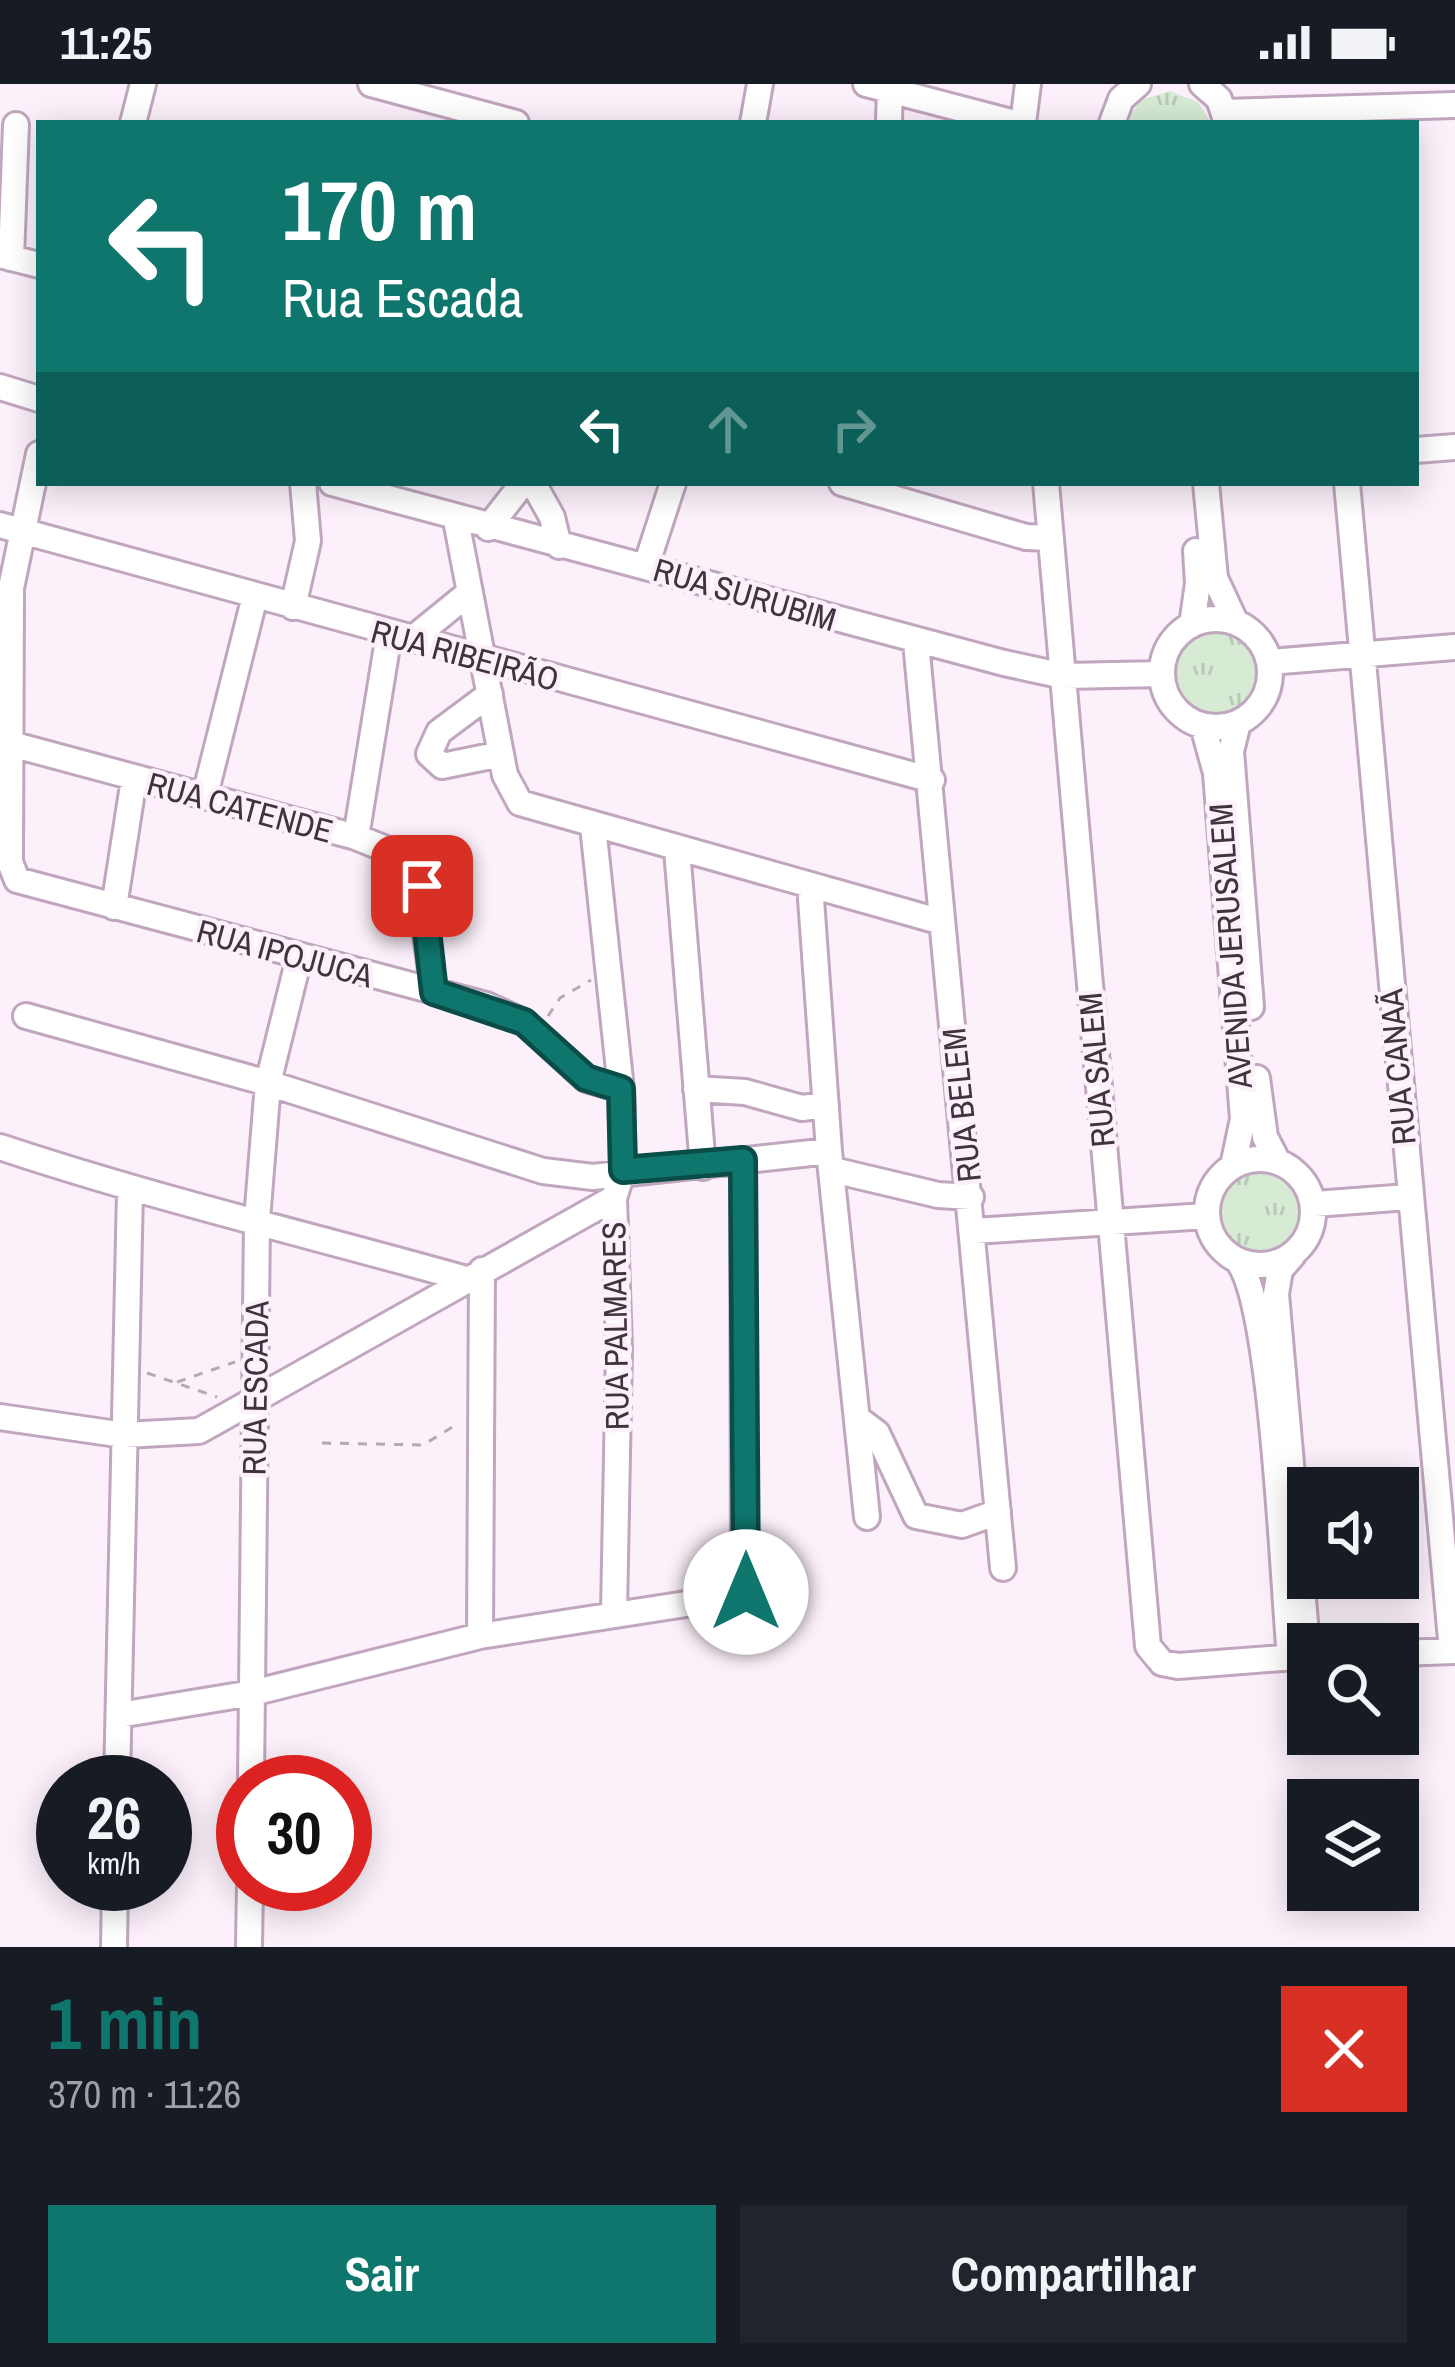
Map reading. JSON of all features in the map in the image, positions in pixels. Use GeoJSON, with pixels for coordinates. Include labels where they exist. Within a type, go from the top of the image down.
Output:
{"type":"FeatureCollection","features":[{"type":"Feature","properties":{"kind":"street"},"geometry":{"type":"LineString","coordinates":[[134,120],[142,84]]}},
{"type":"Feature","properties":{"kind":"street"},"geometry":{"type":"LineString","coordinates":[[371,84],[504,120]]}},
{"type":"Feature","properties":{"kind":"street"},"geometry":{"type":"LineString","coordinates":[[754,120],[760,84]]}},
{"type":"Feature","properties":{"kind":"street"},"geometry":{"type":"LineString","coordinates":[[1020,120],[1028,84]]}},
{"type":"Feature","properties":{"kind":"street"},"geometry":{"type":"LineString","coordinates":[[1202,84],[1226,117],[1315,105],[1455,105]]}},
{"type":"Feature","properties":{"kind":"street"},"geometry":{"type":"LineString","coordinates":[[1114,120],[1135,85]]}},
{"type":"Feature","properties":{"kind":"street"},"geometry":{"type":"LineString","coordinates":[[888,120],[882,86],[1008,120]]}},
{"type":"Feature","properties":{"kind":"street"},"geometry":{"type":"LineString","coordinates":[[18,125],[5,256],[36,265]]}},
{"type":"Feature","properties":{"kind":"street"},"geometry":{"type":"LineString","coordinates":[[0,388],[36,398]]}},
{"type":"Feature","properties":{"kind":"street"},"geometry":{"type":"LineString","coordinates":[[1419,450],[1455,447]]}},
{"type":"Feature","properties":{"kind":"street"},"geometry":{"type":"LineString","coordinates":[[4,742],[10,528],[36,462]]}},
{"type":"Feature","properties":{"kind":"street"},"geometry":{"type":"LineString","coordinates":[[293,607],[308,541],[303,486]]}},
{"type":"Feature","properties":{"kind":"street","name":"RUA SURUBIM"},"geometry":{"type":"LineString","coordinates":[[348,486],[456,520],[1064,676],[1162,674]]}},
{"type":"Feature","properties":{"kind":"street"},"geometry":{"type":"LineString","coordinates":[[488,527],[521,486]]}},
{"type":"Feature","properties":{"kind":"street"},"geometry":{"type":"LineString","coordinates":[[535,486],[552,517],[559,545]]}},
{"type":"Feature","properties":{"kind":"street"},"geometry":{"type":"LineString","coordinates":[[646,566],[672,486]]}},
{"type":"Feature","properties":{"kind":"street"},"geometry":{"type":"LineString","coordinates":[[852,486],[1026,538],[1051,538]]}},
{"type":"Feature","properties":{"kind":"street","name":"RUA SALEM"},"geometry":{"type":"LineString","coordinates":[[1046,486],[1108,1220],[1152,1655],[1178,1666],[1287,1658]]}},
{"type":"Feature","properties":{"kind":"street","name":"RUA CANAÃ"},"geometry":{"type":"LineString","coordinates":[[1347,486],[1408,1198],[1453,1651]]}},
{"type":"Feature","properties":{"kind":"street"},"geometry":{"type":"LineString","coordinates":[[1199,488],[1215,578],[1235,621],[1261,642],[1269,662],[1455,647]]}},
{"type":"Feature","properties":{"kind":"street"},"geometry":{"type":"LineString","coordinates":[[1192,625],[1198,583],[1199,488]]}},
{"type":"Feature","properties":{"kind":"street"},"geometry":{"type":"LineString","coordinates":[[456,520],[501,754],[520,803],[942,922]]}},
{"type":"Feature","properties":{"kind":"street","name":"RUA RIBEIRÃO"},"geometry":{"type":"LineString","coordinates":[[10,528],[932,780]]}},
{"type":"Feature","properties":{"kind":"street"},"geometry":{"type":"LineString","coordinates":[[356,837],[400,637],[470,592]]}},
{"type":"Feature","properties":{"kind":"street"},"geometry":{"type":"LineString","coordinates":[[205,795],[255,596]]}},
{"type":"Feature","properties":{"kind":"street"},"geometry":{"type":"LineString","coordinates":[[1162,674],[1170,645],[1192,625],[1235,621]]}},
{"type":"Feature","properties":{"kind":"street","name":"RUA BELEM"},"geometry":{"type":"LineString","coordinates":[[916,641],[1003,1568]]}},
{"type":"Feature","properties":{"kind":"street","name":"AVENIDA JERUSALEM"},"geometry":{"type":"LineString","coordinates":[[1205,1216],[1212,1188],[1233,1166],[1243,1119],[1245,1028],[1232,856],[1232,751],[1238,723],[1265,698],[1269,662]]}},
{"type":"Feature","properties":{"kind":"street","name":"AVENIDA JERUSALEM"},"geometry":{"type":"LineString","coordinates":[[1162,674],[1174,707],[1203,726],[1214,756],[1232,856]]}},
{"type":"Feature","properties":{"kind":"street"},"geometry":{"type":"LineString","coordinates":[[490,694],[439,733],[428,748],[442,766],[501,754]]}},
{"type":"Feature","properties":{"kind":"street"},"geometry":{"type":"LineString","coordinates":[[1203,726],[1238,723]]}},
{"type":"Feature","properties":{"kind":"street","name":"RUA CATENDE"},"geometry":{"type":"LineString","coordinates":[[4,742],[356,837],[403,856],[417,872],[434,992]]}},
{"type":"Feature","properties":{"kind":"street","name":"RUA IPOJUCA"},"geometry":{"type":"LineString","coordinates":[[4,742],[10,862],[23,883],[486,1005],[538,1032],[586,1078],[621,1089]]}},
{"type":"Feature","properties":{"kind":"street"},"geometry":{"type":"LineString","coordinates":[[114,907],[134,779]]}},
{"type":"Feature","properties":{"kind":"street","name":"RUA PALMARES"},"geometry":{"type":"LineString","coordinates":[[593,826],[621,1089],[623,1170],[614,1198],[619,1349],[614,1613]]}},
{"type":"Feature","properties":{"kind":"street"},"geometry":{"type":"LineString","coordinates":[[677,850],[703,1167]]}},
{"type":"Feature","properties":{"kind":"street"},"geometry":{"type":"LineString","coordinates":[[810,885],[826,1105],[867,1517]]}},
{"type":"Feature","properties":{"kind":"street","name":"RUA ESCADA"},"geometry":{"type":"LineString","coordinates":[[252,1755],[251,1406],[257,1220],[268,1083],[299,958]]}},
{"type":"Feature","properties":{"kind":"street"},"geometry":{"type":"LineString","coordinates":[[26,1016],[268,1083],[543,1171],[593,1177],[743,1160],[831,1160],[938,1195],[971,1197]]}},
{"type":"Feature","properties":{"kind":"street","name":"AVENIDA JERUSALEM"},"geometry":{"type":"LineString","coordinates":[[1245,1028],[1259,1108],[1278,1162],[1300,1175],[1315,1204]]}},
{"type":"Feature","properties":{"kind":"street"},"geometry":{"type":"LineString","coordinates":[[696,1089],[745,1092],[802,1108],[826,1105]]}},
{"type":"Feature","properties":{"kind":"street"},"geometry":{"type":"LineString","coordinates":[[0,1159],[1,1147],[130,1191],[474,1274]]}},
{"type":"Feature","properties":{"kind":"street"},"geometry":{"type":"LineString","coordinates":[[119,1715],[253,1693],[480,1636],[738,1598],[748,1586],[743,1160]]}},
{"type":"Feature","properties":{"kind":"street"},"geometry":{"type":"LineString","coordinates":[[1233,1166],[1248,1160],[1278,1162]]}},
{"type":"Feature","properties":{"kind":"street"},"geometry":{"type":"LineString","coordinates":[[118,1755],[130,1191]]}},
{"type":"Feature","properties":{"kind":"street"},"geometry":{"type":"LineString","coordinates":[[0,1417],[124,1436],[199,1430],[251,1406],[474,1274],[614,1198]]}},
{"type":"Feature","properties":{"kind":"street"},"geometry":{"type":"LineString","coordinates":[[1300,1623],[1276,1294],[1280,1270],[1310,1233],[1315,1204],[1408,1198]]}},
{"type":"Feature","properties":{"kind":"street"},"geometry":{"type":"LineString","coordinates":[[974,1231],[1205,1216],[1217,1244],[1238,1261],[1253,1287],[1297,1623]]}},
{"type":"Feature","properties":{"kind":"street"},"geometry":{"type":"LineString","coordinates":[[1238,1261],[1266,1265],[1293,1255]]}},
{"type":"Feature","properties":{"kind":"street"},"geometry":{"type":"LineString","coordinates":[[474,1274],[482,1409],[480,1636]]}},
{"type":"Feature","properties":{"kind":"street"},"geometry":{"type":"LineString","coordinates":[[857,1418],[877,1433],[916,1516],[962,1525],[998,1511]]}},
{"type":"Feature","properties":{"kind":"street"},"geometry":{"type":"LineString","coordinates":[[1419,1652],[1453,1651]]}},
{"type":"Feature","properties":{"kind":"street"},"geometry":{"type":"LineString","coordinates":[[114,1947],[115,1911]]}},
{"type":"Feature","properties":{"kind":"street"},"geometry":{"type":"LineString","coordinates":[[249,1947],[250,1911]]}},
{"type":"Feature","properties":{"kind":"path"},"geometry":{"type":"LineString","coordinates":[[538,1032],[560,998],[609,973]]}},
{"type":"Feature","properties":{"kind":"path"},"geometry":{"type":"LineString","coordinates":[[175,1383],[201,1370],[256,1360]]}},
{"type":"Feature","properties":{"kind":"path"},"geometry":{"type":"LineString","coordinates":[[125,1366],[251,1406]]}},
{"type":"Feature","properties":{"kind":"path"},"geometry":{"type":"LineString","coordinates":[[322,1443],[423,1444],[482,1409]]}},
{"type":"Feature","properties":{"kind":"green space"},"geometry":{"type":"Polygon","coordinates":[[[1170,91],[1198,102],[1209,120],[1126,120],[1141,100],[1170,91]]]}},
{"type":"Feature","properties":{"kind":"green space"},"geometry":{"type":"Polygon","coordinates":[[[1218,631],[1235,634],[1250,644],[1260,659],[1260,693],[1250,708],[1235,718],[1218,721],[1201,718],[1186,708],[1176,693],[1173,676],[1176,659],[1186,644],[1201,634],[1218,631]]]}},
{"type":"Feature","properties":{"kind":"green space"},"geometry":{"type":"Polygon","coordinates":[[[1263,1171],[1280,1174],[1295,1184],[1305,1199],[1305,1233],[1295,1248],[1280,1258],[1263,1261],[1246,1258],[1231,1248],[1221,1233],[1218,1216],[1221,1199],[1231,1184],[1246,1174],[1263,1171]]]}},
{"type":"Feature","properties":{"kind":"route"},"geometry":{"type":"LineString","coordinates":[[422,886],[434,992],[486,1005],[524,1022],[586,1078],[621,1089],[623,1170],[703,1167],[743,1160],[746,1592]]}}]}
